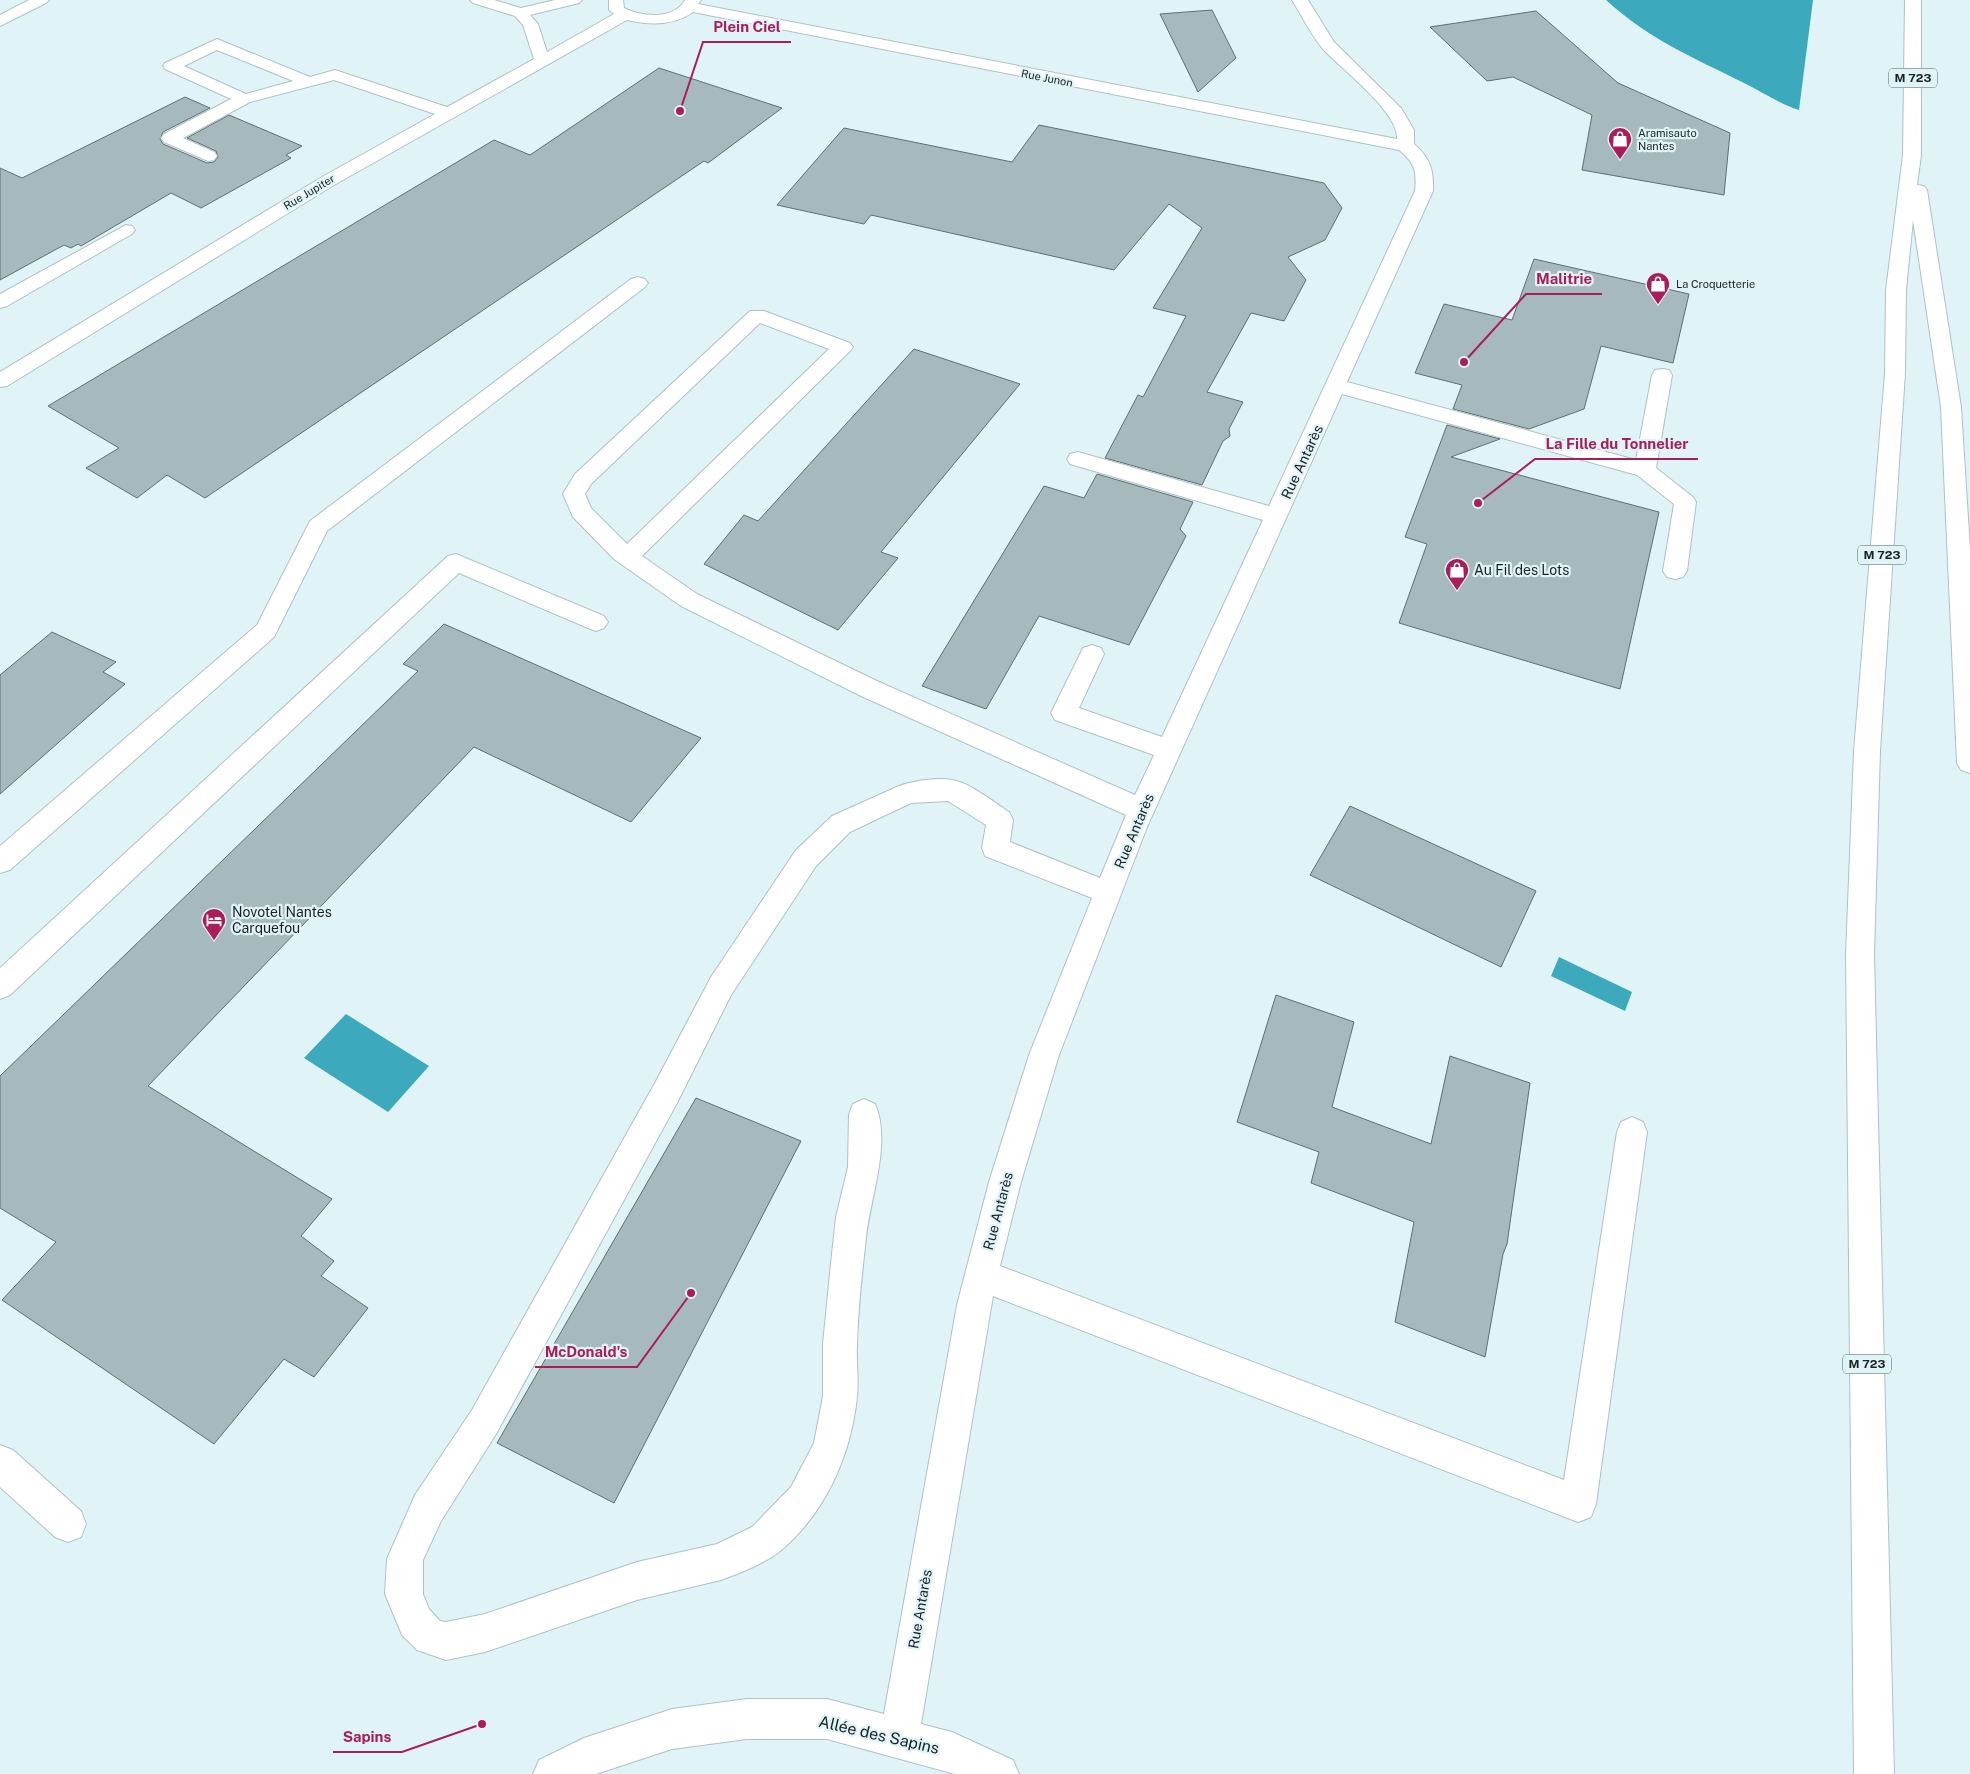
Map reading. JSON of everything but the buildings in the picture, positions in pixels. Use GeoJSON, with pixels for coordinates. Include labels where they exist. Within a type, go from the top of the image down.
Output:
{"type":"FeatureCollection","features":[{"type":"Feature","properties":{"kind":"street"},"geometry":{"type":"LineString","coordinates":[[0,21],[41,0]]}},
{"type":"Feature","properties":{"kind":"street"},"geometry":{"type":"LineString","coordinates":[[478,0],[520,13],[530,24],[535,43],[543,60]]}},
{"type":"Feature","properties":{"kind":"street"},"geometry":{"type":"LineString","coordinates":[[520,13],[574,0]]}},
{"type":"Feature","properties":{"kind":"street"},"geometry":{"type":"LineString","coordinates":[[1300,0],[1328,45],[1395,112],[1406,130],[1405,146]]}},
{"type":"Feature","properties":{"kind":"street","name":"M 723"},"geometry":{"type":"LineString","coordinates":[[1874,1774],[1860,955],[1867,751],[1895,373],[1896,290],[1912,155],[1913,0]]}},
{"type":"Feature","properties":{"kind":"street"},"geometry":{"type":"LineString","coordinates":[[620,7],[644,20],[674,16],[691,4]]}},
{"type":"Feature","properties":{"kind":"street","name":"Rue Junon"},"geometry":{"type":"LineString","coordinates":[[691,4],[1405,146]]}},
{"type":"Feature","properties":{"kind":"street","name":"Rue Jupiter"},"geometry":{"type":"LineString","coordinates":[[4,375],[328,181],[543,60],[620,7]]}},
{"type":"Feature","properties":{"kind":"street"},"geometry":{"type":"LineString","coordinates":[[244,98],[172,66],[217,44],[309,82]]}},
{"type":"Feature","properties":{"kind":"street"},"geometry":{"type":"LineString","coordinates":[[208,156],[170,138],[244,98],[335,75],[448,113]]}},
{"type":"Feature","properties":{"kind":"street","name":"Rue Antarès"},"geometry":{"type":"LineString","coordinates":[[898,1738],[929,1558],[982,1275],[1005,1182],[1044,1055],[1142,810],[1337,386],[1424,191],[1426,171],[1421,159],[1405,146]]}},
{"type":"Feature","properties":{"kind":"street","name":"M 723"},"geometry":{"type":"LineString","coordinates":[[1912,155],[1951,407],[1970,763]]}},
{"type":"Feature","properties":{"kind":"street"},"geometry":{"type":"LineString","coordinates":[[0,302],[126,230]]}},
{"type":"Feature","properties":{"kind":"street"},"geometry":{"type":"LineString","coordinates":[[0,862],[266,631],[318,526],[638,283]]}},
{"type":"Feature","properties":{"kind":"street"},"geometry":{"type":"LineString","coordinates":[[627,557],[843,347],[757,315],[583,479],[574,494],[581,512],[627,557],[689,600],[870,689],[1142,810]]}},
{"type":"Feature","properties":{"kind":"street"},"geometry":{"type":"LineString","coordinates":[[1645,470],[1662,376]]}},
{"type":"Feature","properties":{"kind":"street"},"geometry":{"type":"LineString","coordinates":[[1337,386],[1645,470],[1685,502],[1675,570]]}},
{"type":"Feature","properties":{"kind":"street"},"geometry":{"type":"LineString","coordinates":[[1078,459],[1277,516]]}},
{"type":"Feature","properties":{"kind":"street"},"geometry":{"type":"LineString","coordinates":[[0,986],[456,562],[596,622]]}},
{"type":"Feature","properties":{"kind":"street"},"geometry":{"type":"LineString","coordinates":[[1092,654],[1064,713],[1170,750]]}},
{"type":"Feature","properties":{"kind":"street"},"geometry":{"type":"LineString","coordinates":[[864,1114],[864,1168],[852,1217],[847,1263],[840,1344],[840,1396],[831,1447],[804,1500],[766,1540],[721,1562],[637,1581],[551,1608],[485,1633],[446,1641],[430,1637],[415,1622],[404,1594],[406,1559],[428,1508],[489,1413],[666,1094],[721,986],[806,858],[840,824],[908,793],[952,790],[1000,820],[995,848],[1109,893]]}},
{"type":"Feature","properties":{"kind":"street"},"geometry":{"type":"LineString","coordinates":[[982,1275],[1578,1504],[1632,1132]]}},
{"type":"Feature","properties":{"kind":"street"},"geometry":{"type":"LineString","coordinates":[[0,1463],[68,1524]]}},
{"type":"Feature","properties":{"kind":"street","name":"Allée des Sapins"},"geometry":{"type":"LineString","coordinates":[[553,1774],[584,1758],[672,1729],[747,1719],[827,1719],[952,1752],[999,1774]]}},
{"type":"Feature","properties":{"kind":"water"},"geometry":{"type":"Polygon","coordinates":[[[1606,0],[1813,0],[1799,110],[1672,47],[1622,14],[1606,0]]]}},
{"type":"Feature","properties":{"kind":"water"},"geometry":{"type":"Polygon","coordinates":[[[1559,957],[1632,992],[1625,1011],[1551,976],[1559,957]]]}},
{"type":"Feature","properties":{"kind":"water"},"geometry":{"type":"Polygon","coordinates":[[[346,1014],[429,1066],[388,1112],[304,1058],[346,1014]]]}},
{"type":"Feature","properties":{"kind":"place","name":"Plein Ciel"},"geometry":{"type":"Point","coordinates":[680,111]}},
{"type":"Feature","properties":{"kind":"place","name":"Aramisauto Nantes"},"geometry":{"type":"Point","coordinates":[1620,160]}},
{"type":"Feature","properties":{"kind":"place","name":"La Croquetterie"},"geometry":{"type":"Point","coordinates":[1658,305]}},
{"type":"Feature","properties":{"kind":"place","name":"Malitrie"},"geometry":{"type":"Point","coordinates":[1464,362]}},
{"type":"Feature","properties":{"kind":"place","name":"La Fille du Tonnelier"},"geometry":{"type":"Point","coordinates":[1478,503]}},
{"type":"Feature","properties":{"kind":"place","name":"Au Fil des Lots"},"geometry":{"type":"Point","coordinates":[1457,591]}},
{"type":"Feature","properties":{"kind":"place","name":"Novotel Nantes Carquefou"},"geometry":{"type":"Point","coordinates":[214,941]}},
{"type":"Feature","properties":{"kind":"place","name":"McDonald's"},"geometry":{"type":"Point","coordinates":[691,1293]}},
{"type":"Feature","properties":{"kind":"place","name":"Sapins"},"geometry":{"type":"Point","coordinates":[482,1724]}}]}
